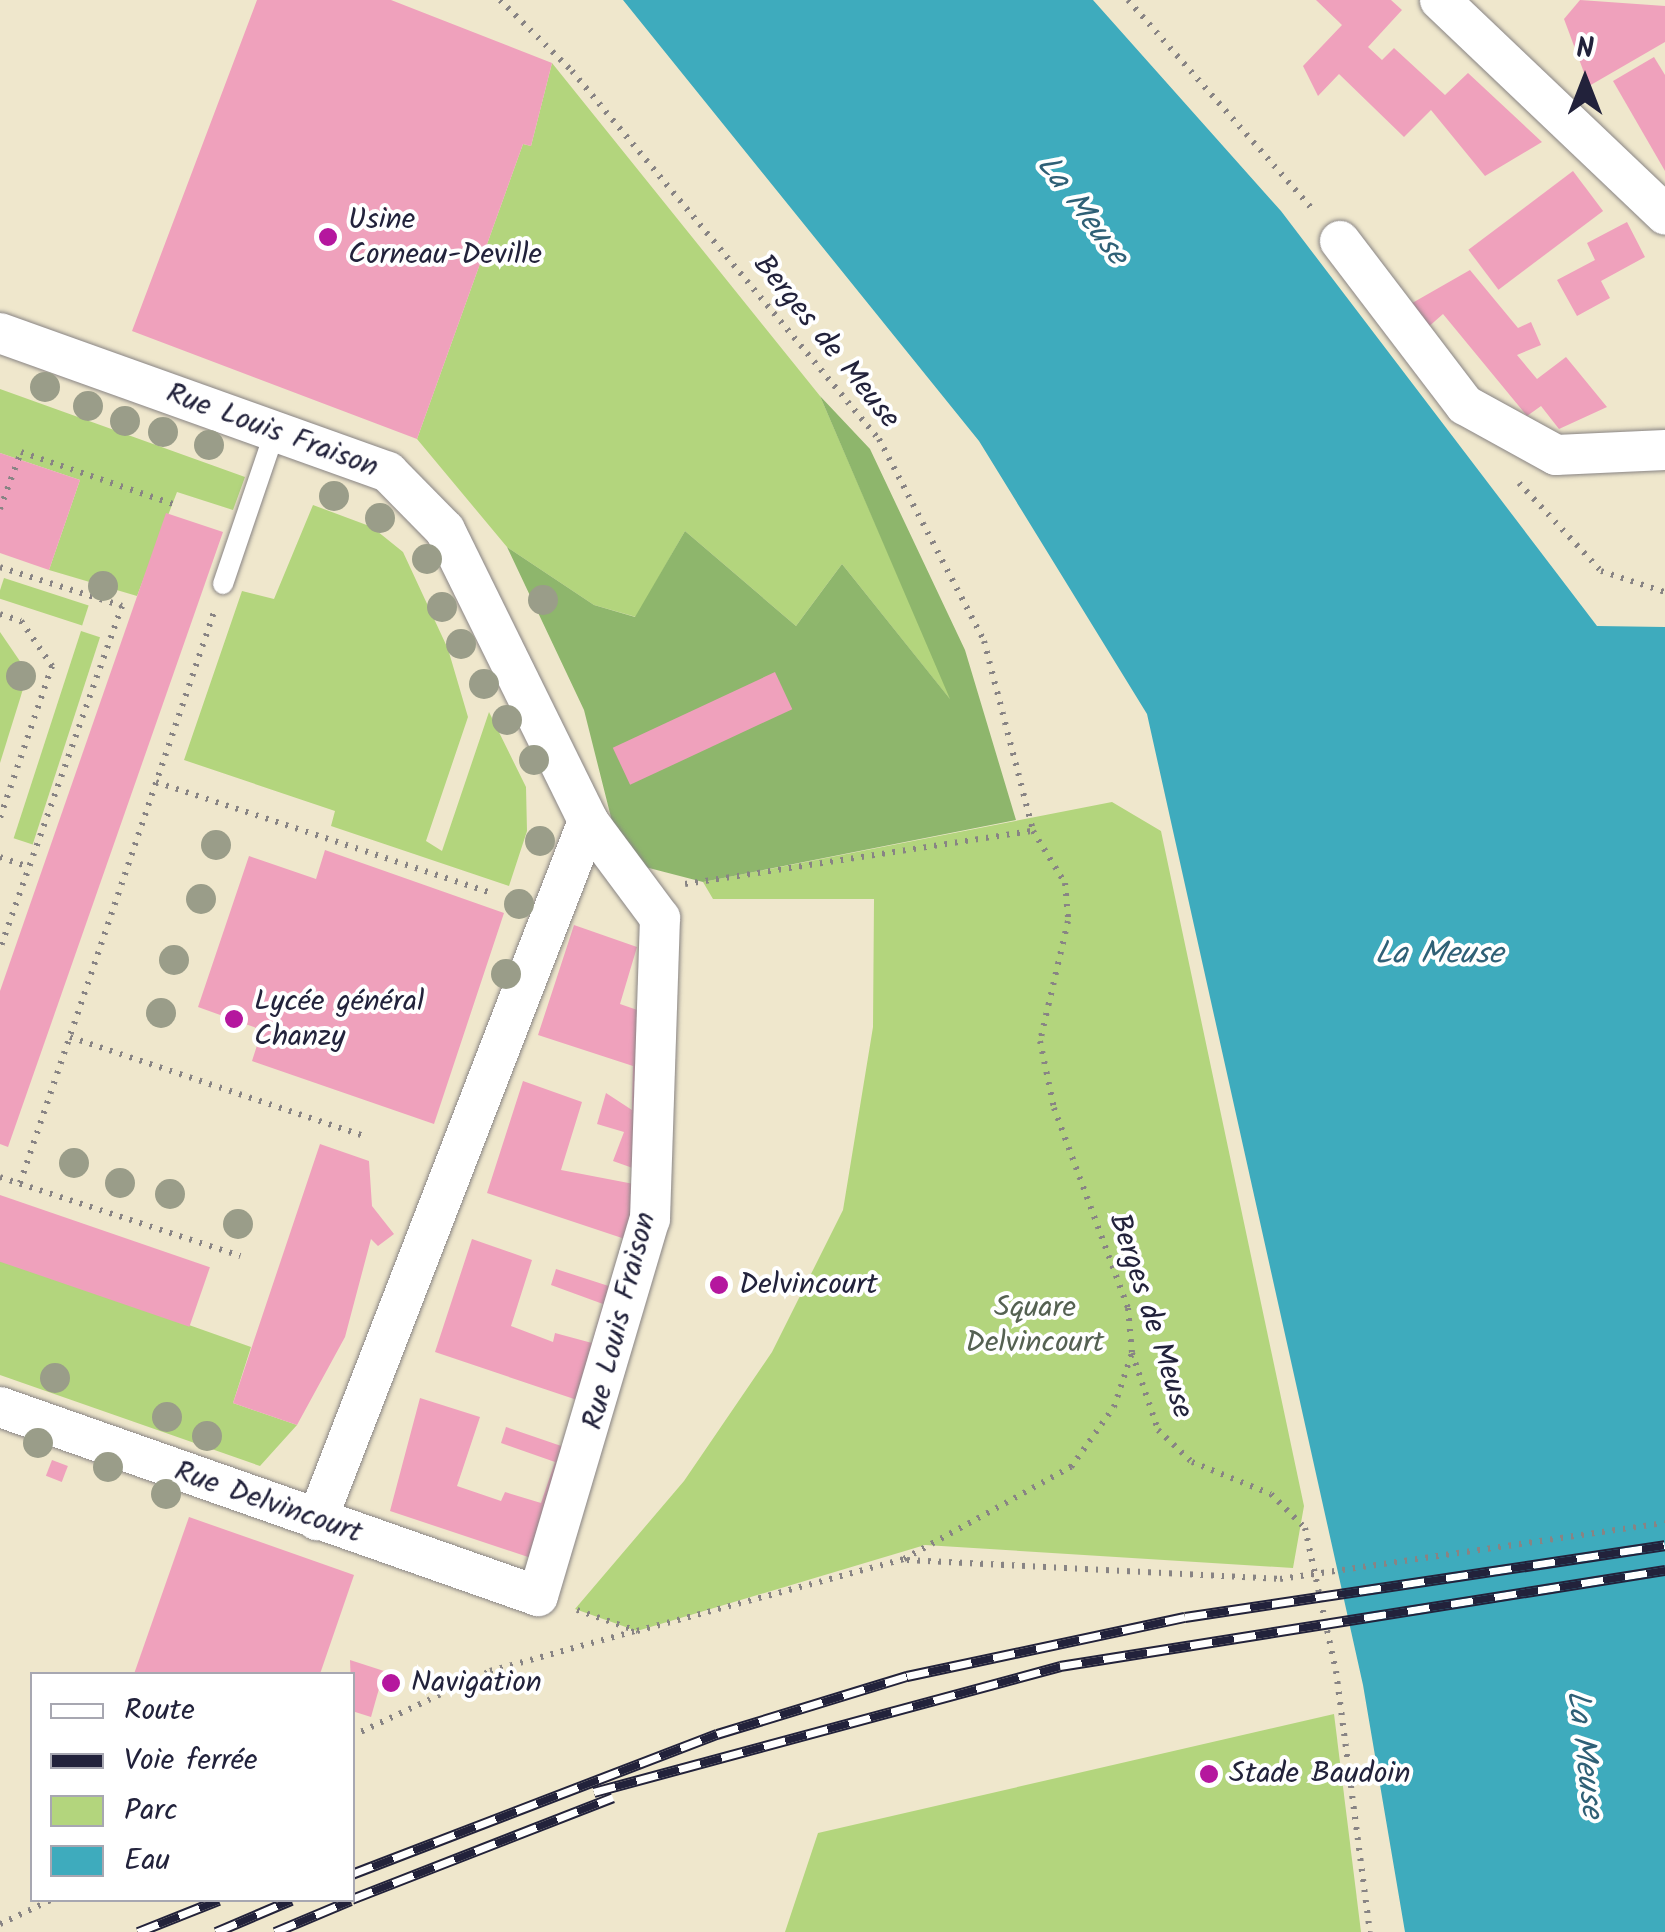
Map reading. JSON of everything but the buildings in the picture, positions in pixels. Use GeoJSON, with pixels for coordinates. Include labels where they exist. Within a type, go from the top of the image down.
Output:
{"type":"FeatureCollection","features":[{"type":"Feature","properties":{"kind":"street"},"geometry":{"type":"LineString","coordinates":[[1440,0],[1665,214]]}},
{"type":"Feature","properties":{"kind":"street"},"geometry":{"type":"LineString","coordinates":[[1340,241],[1466,405],[1556,454],[1665,450]]}},
{"type":"Feature","properties":{"kind":"street","name":"Rue Louis Fraison"},"geometry":{"type":"LineString","coordinates":[[0,333],[388,472],[446,530],[588,822],[634,892],[660,918],[650,1219],[538,1596]]}},
{"type":"Feature","properties":{"kind":"street"},"geometry":{"type":"LineString","coordinates":[[318,1520],[588,822]]}},
{"type":"Feature","properties":{"kind":"street","name":"Rue Delvincourt"},"geometry":{"type":"LineString","coordinates":[[0,1407],[538,1596]]}},
{"type":"Feature","properties":{"kind":"lane"},"geometry":{"type":"LineString","coordinates":[[224,584],[275,431]]}},
{"type":"Feature","properties":{"kind":"path","name":"Berges de Meuse"},"geometry":{"type":"LineString","coordinates":[[500,0],[572,71],[879,439],[984,641],[1033,830],[1066,883],[1068,920],[1040,1041],[1128,1308],[1132,1353],[1158,1430],[1192,1462],[1271,1494],[1305,1528],[1336,1670],[1370,1932]]}},
{"type":"Feature","properties":{"kind":"path"},"geometry":{"type":"LineString","coordinates":[[1128,0],[1340,241]]}},
{"type":"Feature","properties":{"kind":"path"},"geometry":{"type":"LineString","coordinates":[[0,509],[21,452],[174,504]]}},
{"type":"Feature","properties":{"kind":"path"},"geometry":{"type":"LineString","coordinates":[[1507,466],[1601,571],[1665,592]]}},
{"type":"Feature","properties":{"kind":"path"},"geometry":{"type":"LineString","coordinates":[[0,567],[122,606],[0,949]]}},
{"type":"Feature","properties":{"kind":"path"},"geometry":{"type":"LineString","coordinates":[[20,1183],[224,584]]}},
{"type":"Feature","properties":{"kind":"path"},"geometry":{"type":"LineString","coordinates":[[0,614],[21,621],[52,666],[0,818]]}},
{"type":"Feature","properties":{"kind":"path"},"geometry":{"type":"LineString","coordinates":[[156,782],[491,893]]}},
{"type":"Feature","properties":{"kind":"path"},"geometry":{"type":"LineString","coordinates":[[634,892],[1033,830]]}},
{"type":"Feature","properties":{"kind":"path"},"geometry":{"type":"LineString","coordinates":[[0,857],[29,868]]}},
{"type":"Feature","properties":{"kind":"path"},"geometry":{"type":"LineString","coordinates":[[70,1037],[368,1137]]}},
{"type":"Feature","properties":{"kind":"path"},"geometry":{"type":"LineString","coordinates":[[0,1176],[240,1256]]}},
{"type":"Feature","properties":{"kind":"path"},"geometry":{"type":"LineString","coordinates":[[355,1735],[490,1671],[904,1559],[1070,1466],[1114,1407],[1132,1353]]}},
{"type":"Feature","properties":{"kind":"path"},"geometry":{"type":"LineString","coordinates":[[904,1559],[1280,1579],[1665,1523]]}},
{"type":"Feature","properties":{"kind":"path"},"geometry":{"type":"LineString","coordinates":[[538,1596],[637,1631]]}},
{"type":"Feature","properties":{"kind":"path"},"geometry":{"type":"LineString","coordinates":[[0,1924],[47,1902]]}},
{"type":"Feature","properties":{"kind":"green space"},"geometry":{"type":"Polygon","coordinates":[[[552,63],[820,396],[953,703],[842,564],[796,626],[685,531],[636,617],[594,605],[507,547],[417,439],[523,144],[531,146],[552,63]]]}},
{"type":"Feature","properties":{"kind":"green space"},"geometry":{"type":"Polygon","coordinates":[[[0,389],[245,477],[233,510],[177,492],[137,596],[49,570],[80,480],[0,453],[0,389]]]}},
{"type":"Feature","properties":{"kind":"green space"},"geometry":{"type":"Polygon","coordinates":[[[820,396],[870,449],[965,650],[1016,820],[703,882],[622,861],[584,710],[507,547],[594,605],[635,617],[685,531],[796,626],[842,564],[950,699],[820,396]]]}},
{"type":"Feature","properties":{"kind":"green space"},"geometry":{"type":"Polygon","coordinates":[[[313,505],[372,527],[403,552],[448,649],[468,717],[426,841],[442,851],[489,712],[526,787],[527,831],[509,886],[331,826],[335,811],[184,760],[242,591],[274,599],[313,505]]]}},
{"type":"Feature","properties":{"kind":"green space"},"geometry":{"type":"Polygon","coordinates":[[[4,578],[89,606],[82,625],[0,599],[4,578]]]}},
{"type":"Feature","properties":{"kind":"green space"},"geometry":{"type":"Polygon","coordinates":[[[81,631],[100,637],[33,845],[14,838],[81,631]]]}},
{"type":"Feature","properties":{"kind":"green space"},"geometry":{"type":"Polygon","coordinates":[[[0,632],[28,673],[0,763],[0,632]]]}},
{"type":"Feature","properties":{"kind":"green space","name":"Square Delvincourt"},"geometry":{"type":"Polygon","coordinates":[[[1112,802],[1161,831],[1304,1506],[1293,1568],[925,1545],[637,1631],[575,1609],[684,1481],[772,1352],[843,1210],[873,1027],[874,899],[713,899],[703,882],[1112,802]]]}},
{"type":"Feature","properties":{"kind":"green space"},"geometry":{"type":"Polygon","coordinates":[[[0,1258],[251,1347],[233,1403],[297,1425],[260,1466],[0,1375],[0,1258]]]}},
{"type":"Feature","properties":{"kind":"green space","name":"Stade Baudoin"},"geometry":{"type":"Polygon","coordinates":[[[1334,1714],[1361,1932],[785,1932],[818,1833],[1334,1714]]]}},
{"type":"Feature","properties":{"kind":"water","name":"La Meuse"},"geometry":{"type":"Polygon","coordinates":[[[623,0],[1093,0],[1281,211],[1597,626],[1665,627],[1665,1932],[1405,1932],[1363,1685],[1147,714],[979,441],[623,0]]]}},
{"type":"Feature","properties":{"kind":"railway"},"geometry":{"type":"LineString","coordinates":[[355,1873],[717,1734],[907,1676],[1185,1617],[1665,1545]]}},
{"type":"Feature","properties":{"kind":"railway"},"geometry":{"type":"LineString","coordinates":[[594,1792],[1060,1666],[1665,1570]]}},
{"type":"Feature","properties":{"kind":"railway"},"geometry":{"type":"LineString","coordinates":[[355,1898],[613,1797]]}},
{"type":"Feature","properties":{"kind":"railway"},"geometry":{"type":"LineString","coordinates":[[138,1932],[214,1902]]}},
{"type":"Feature","properties":{"kind":"railway"},"geometry":{"type":"LineString","coordinates":[[216,1932],[286,1902]]}},
{"type":"Feature","properties":{"kind":"railway"},"geometry":{"type":"LineString","coordinates":[[275,1932],[346,1902]]}},
{"type":"Feature","properties":{"kind":"place","name":"Usine Corneau-Deville"},"geometry":{"type":"Point","coordinates":[328,237]}},
{"type":"Feature","properties":{"kind":"place","name":"Lycée général Chanzy"},"geometry":{"type":"Point","coordinates":[234,1019]}},
{"type":"Feature","properties":{"kind":"place","name":"Delvincourt"},"geometry":{"type":"Point","coordinates":[719,1285]}},
{"type":"Feature","properties":{"kind":"place","name":"Navigation"},"geometry":{"type":"Point","coordinates":[391,1683]}},
{"type":"Feature","properties":{"kind":"place","name":"Stade Baudoin"},"geometry":{"type":"Point","coordinates":[1209,1774]}}]}
